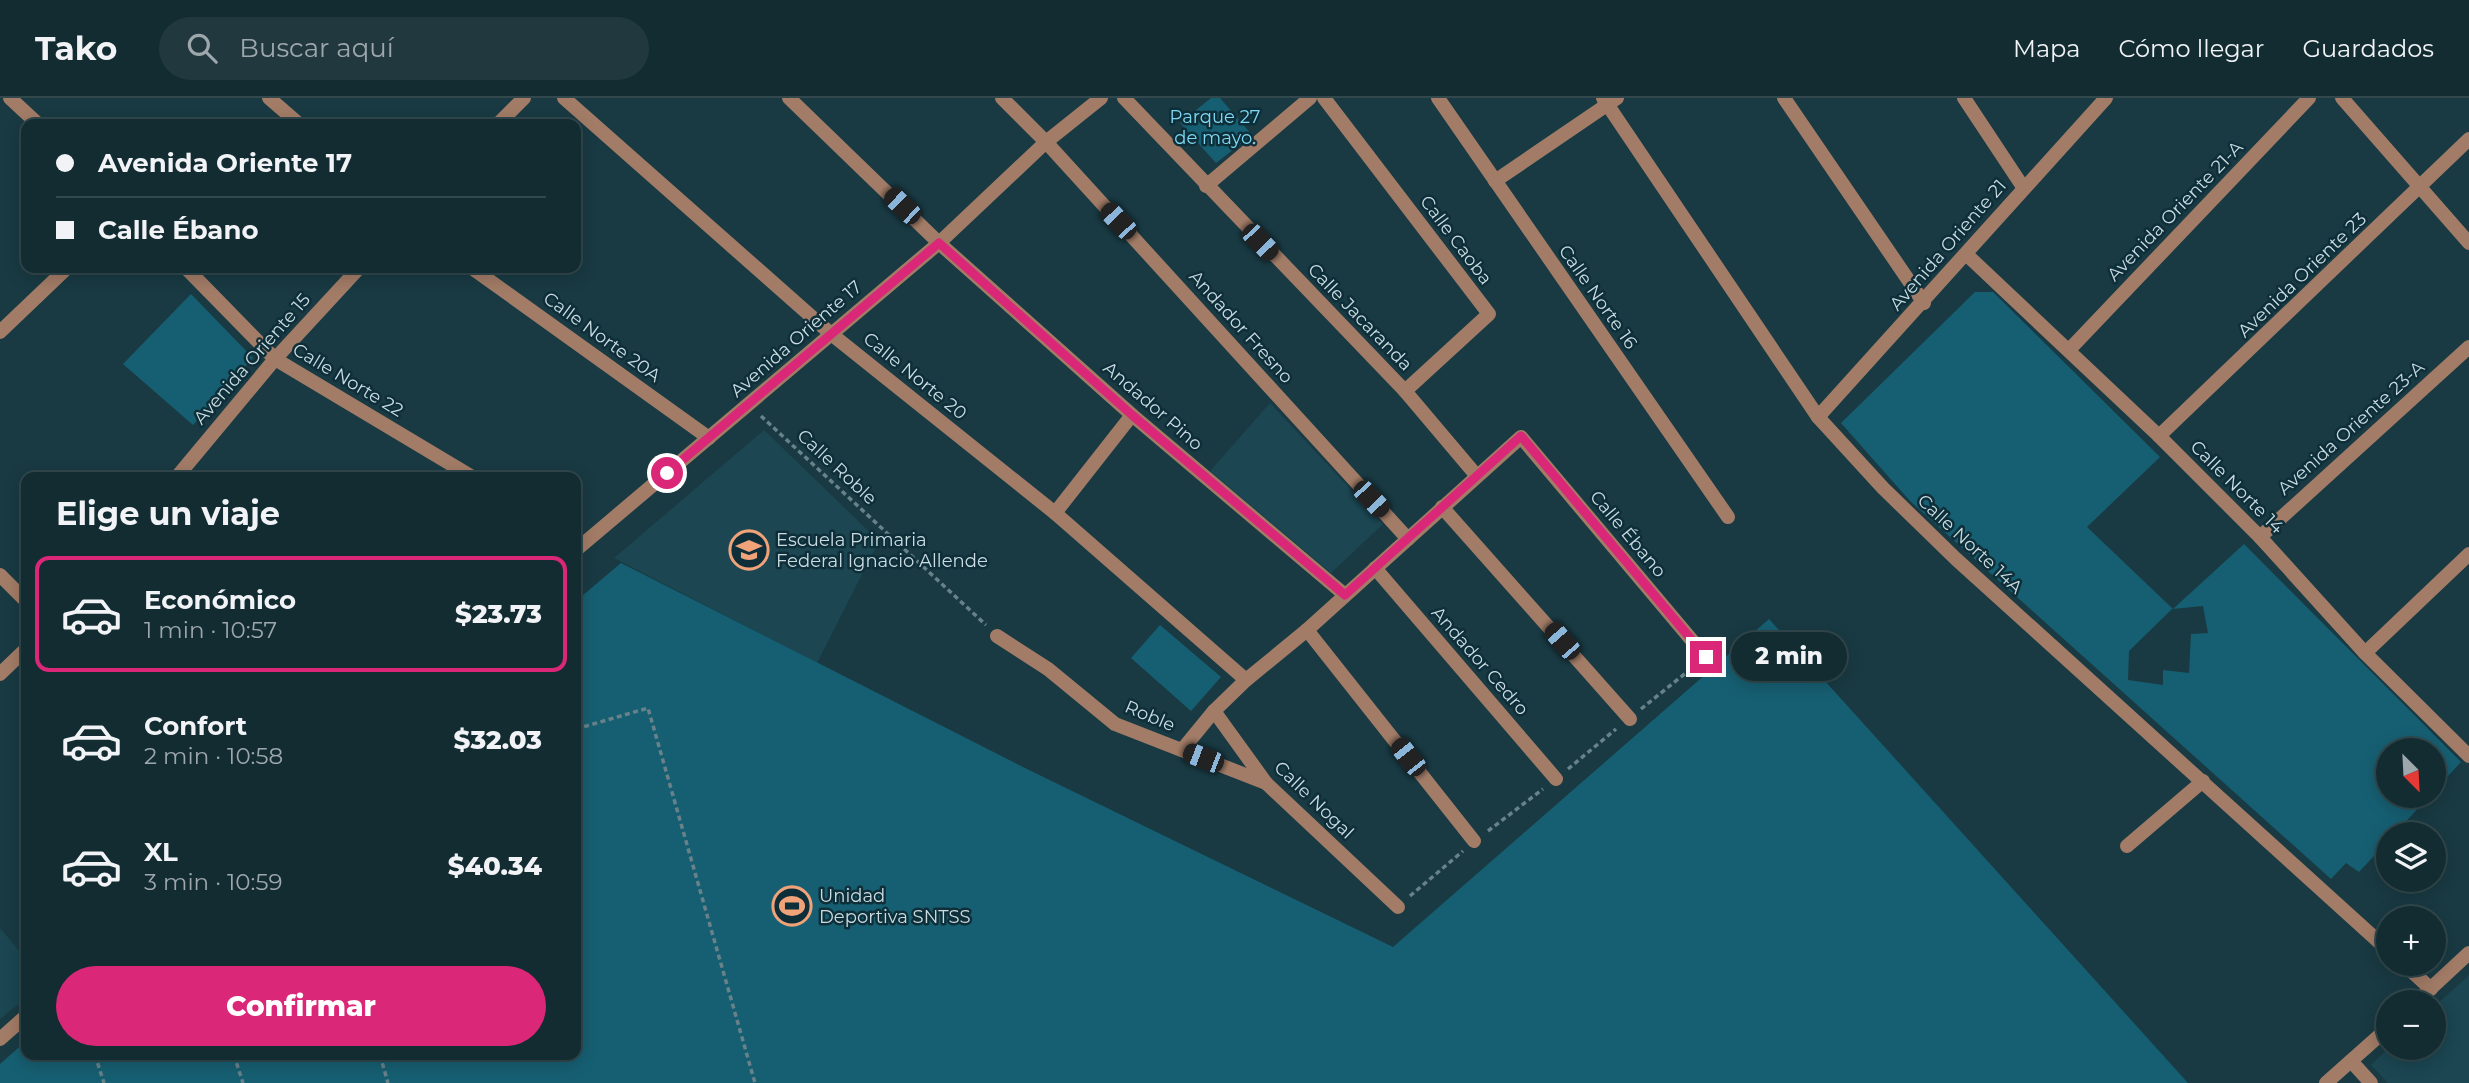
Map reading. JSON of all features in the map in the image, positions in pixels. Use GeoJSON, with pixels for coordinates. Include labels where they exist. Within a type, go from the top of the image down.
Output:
{"type":"FeatureCollection","features":[{"type":"Feature","properties":{"kind":"street"},"geometry":{"type":"LineString","coordinates":[[269,98],[293,119]]}},
{"type":"Feature","properties":{"kind":"street"},"geometry":{"type":"LineString","coordinates":[[503,119],[524,98]]}},
{"type":"Feature","properties":{"kind":"street","name":"Calle Norte 20"},"geometry":{"type":"LineString","coordinates":[[564,98],[830,333],[1055,513],[1246,680]]}},
{"type":"Feature","properties":{"kind":"street","name":"Andador Pino"},"geometry":{"type":"LineString","coordinates":[[789,98],[939,243],[1132,415],[1345,595]]}},
{"type":"Feature","properties":{"kind":"street","name":"Andador Fresno"},"geometry":{"type":"LineString","coordinates":[[1002,98],[1046,142],[1408,539]]}},
{"type":"Feature","properties":{"kind":"street","name":"Avenida Oriente 17"},"geometry":{"type":"LineString","coordinates":[[581,542],[749,405],[830,333],[939,243],[1046,142],[1101,98]]}},
{"type":"Feature","properties":{"kind":"street","name":"Calle Jacaranda"},"geometry":{"type":"LineString","coordinates":[[1124,98],[1405,391],[1476,475]]}},
{"type":"Feature","properties":{"kind":"street"},"geometry":{"type":"LineString","coordinates":[[1206,186],[1310,98]]}},
{"type":"Feature","properties":{"kind":"street","name":"Calle Caoba"},"geometry":{"type":"LineString","coordinates":[[1324,98],[1489,314],[1405,391]]}},
{"type":"Feature","properties":{"kind":"street","name":"Calle Norte 16"},"geometry":{"type":"LineString","coordinates":[[1438,98],[1728,517]]}},
{"type":"Feature","properties":{"kind":"street"},"geometry":{"type":"LineString","coordinates":[[1784,98],[1924,303]]}},
{"type":"Feature","properties":{"kind":"street"},"geometry":{"type":"LineString","coordinates":[[1964,98],[2023,187]]}},
{"type":"Feature","properties":{"kind":"street","name":"Avenida Oriente 21"},"geometry":{"type":"LineString","coordinates":[[1818,417],[1967,256],[2023,187],[2106,98]]}},
{"type":"Feature","properties":{"kind":"street","name":"Avenida Oriente 21-A"},"geometry":{"type":"LineString","coordinates":[[2069,350],[2309,98]]}},
{"type":"Feature","properties":{"kind":"street"},"geometry":{"type":"LineString","coordinates":[[2342,98],[2469,243]]}},
{"type":"Feature","properties":{"kind":"street"},"geometry":{"type":"LineString","coordinates":[[16,100],[33,119]]}},
{"type":"Feature","properties":{"kind":"street"},"geometry":{"type":"LineString","coordinates":[[1495,181],[1609,100]]}},
{"type":"Feature","properties":{"kind":"street","name":"Calle Norte 14A"},"geometry":{"type":"LineString","coordinates":[[1609,100],[1818,417],[1922,527],[2376,939]]}},
{"type":"Feature","properties":{"kind":"street","name":"Avenida Oriente 23"},"geometry":{"type":"LineString","coordinates":[[2159,436],[2469,139]]}},
{"type":"Feature","properties":{"kind":"street","name":"Calle Norte 14"},"geometry":{"type":"LineString","coordinates":[[1967,256],[2159,436],[2260,537],[2365,653],[2468,753]]}},
{"type":"Feature","properties":{"kind":"street"},"geometry":{"type":"LineString","coordinates":[[0,332],[62,273]]}},
{"type":"Feature","properties":{"kind":"street","name":"Calle Norte 22"},"geometry":{"type":"LineString","coordinates":[[191,273],[275,359],[464,472]]}},
{"type":"Feature","properties":{"kind":"street","name":"Avenida Oriente 15"},"geometry":{"type":"LineString","coordinates":[[181,472],[275,359],[354,273]]}},
{"type":"Feature","properties":{"kind":"street","name":"Calle Norte 20A"},"geometry":{"type":"LineString","coordinates":[[479,273],[709,438]]}},
{"type":"Feature","properties":{"kind":"street","name":"Avenida Oriente 23-A"},"geometry":{"type":"LineString","coordinates":[[2260,537],[2469,347]]}},
{"type":"Feature","properties":{"kind":"street"},"geometry":{"type":"LineString","coordinates":[[1055,513],[1132,415]]}},
{"type":"Feature","properties":{"kind":"street","name":"Calle Ébano"},"geometry":{"type":"LineString","coordinates":[[1476,475],[1521,436],[1706,657]]}},
{"type":"Feature","properties":{"kind":"street"},"geometry":{"type":"LineString","coordinates":[[1182,750],[1214,711],[1246,680],[1307,630],[1476,475]]}},
{"type":"Feature","properties":{"kind":"street"},"geometry":{"type":"LineString","coordinates":[[1443,507],[1630,719]]}},
{"type":"Feature","properties":{"kind":"street"},"geometry":{"type":"LineString","coordinates":[[2365,653],[2469,554]]}},
{"type":"Feature","properties":{"kind":"street","name":"Andador Cedro"},"geometry":{"type":"LineString","coordinates":[[1375,568],[1556,779]]}},
{"type":"Feature","properties":{"kind":"street"},"geometry":{"type":"LineString","coordinates":[[0,575],[21,596]]}},
{"type":"Feature","properties":{"kind":"street"},"geometry":{"type":"LineString","coordinates":[[1307,630],[1475,841]]}},
{"type":"Feature","properties":{"kind":"street","name":"Roble"},"geometry":{"type":"LineString","coordinates":[[997,636],[1048,668],[1115,724],[1266,783]]}},
{"type":"Feature","properties":{"kind":"street"},"geometry":{"type":"LineString","coordinates":[[0,674],[21,654]]}},
{"type":"Feature","properties":{"kind":"street","name":"Calle Nogal"},"geometry":{"type":"LineString","coordinates":[[1214,711],[1266,783],[1398,907]]}},
{"type":"Feature","properties":{"kind":"street"},"geometry":{"type":"LineString","coordinates":[[2127,846],[2203,781]]}},
{"type":"Feature","properties":{"kind":"street"},"geometry":{"type":"LineString","coordinates":[[2417,976],[2431,989],[2469,953]]}},
{"type":"Feature","properties":{"kind":"street"},"geometry":{"type":"LineString","coordinates":[[0,1039],[21,1020]]}},
{"type":"Feature","properties":{"kind":"street"},"geometry":{"type":"LineString","coordinates":[[2326,1083],[2376,1039]]}},
{"type":"Feature","properties":{"kind":"street"},"geometry":{"type":"LineString","coordinates":[[2351,1061],[2371,1083]]}},
{"type":"Feature","properties":{"kind":"path","name":"Calle Roble"},"geometry":{"type":"LineString","coordinates":[[749,405],[997,636]]}},
{"type":"Feature","properties":{"kind":"path"},"geometry":{"type":"LineString","coordinates":[[581,728],[648,708],[755,1083]]}},
{"type":"Feature","properties":{"kind":"path"},"geometry":{"type":"LineString","coordinates":[[97,1060],[104,1083]]}},
{"type":"Feature","properties":{"kind":"path"},"geometry":{"type":"LineString","coordinates":[[236,1060],[243,1083]]}},
{"type":"Feature","properties":{"kind":"path"},"geometry":{"type":"LineString","coordinates":[[381,1060],[388,1083]]}},
{"type":"Feature","properties":{"kind":"shaded area"},"geometry":{"type":"Polygon","coordinates":[[[1270,403],[1383,524],[1331,573],[1210,471],[1270,403]]]}},
{"type":"Feature","properties":{"kind":"shaded area","name":"Escuela Primaria Federal Ignacio Allende"},"geometry":{"type":"Polygon","coordinates":[[[764,430],[879,541],[817,663],[614,558],[764,430]]]}},
{"type":"Feature","properties":{"kind":"shaded area"},"geometry":{"type":"Polygon","coordinates":[[[0,928],[21,953],[21,1002],[0,1019],[0,928]]]}},
{"type":"Feature","properties":{"kind":"shaded area"},"geometry":{"type":"Polygon","coordinates":[[[2469,975],[2469,1083],[2388,1083],[2371,1065],[2376,1060],[2446,1060],[2446,996],[2469,975]]]}},
{"type":"Feature","properties":{"kind":"green space","name":"Parque 27 de mayo."},"geometry":{"type":"Polygon","coordinates":[[[1211,98],[1220,98],[1252,135],[1216,163],[1180,123],[1211,98]]]}},
{"type":"Feature","properties":{"kind":"green space"},"geometry":{"type":"Polygon","coordinates":[[[1975,292],[1993,292],[2160,457],[2087,527],[2173,609],[2244,544],[2437,738],[2376,738],[2376,808],[2418,808],[2406,822],[2376,822],[2376,854],[2359,872],[2346,863],[2331,879],[1910,501],[1841,423],[1975,292]],[[2203,606],[2172,609],[2129,651],[2128,680],[2163,685],[2163,670],[2189,673],[2191,634],[2208,633],[2203,606]]]}},
{"type":"Feature","properties":{"kind":"green space"},"geometry":{"type":"Polygon","coordinates":[[[191,294],[253,358],[193,425],[123,364],[191,294]]]}},
{"type":"Feature","properties":{"kind":"green space"},"geometry":{"type":"Polygon","coordinates":[[[621,563],[1029,770],[1393,947],[1769,619],[2188,1083],[0,1083],[0,1064],[21,1045],[21,1060],[581,1060],[581,597],[621,563]]]}},
{"type":"Feature","properties":{"kind":"green space"},"geometry":{"type":"Polygon","coordinates":[[[1160,625],[1221,677],[1191,711],[1131,658],[1160,625]]]}},
{"type":"Feature","properties":{"kind":"green space"},"geometry":{"type":"Polygon","coordinates":[[[2446,747],[2461,762],[2446,778],[2446,747]]]}},
{"type":"Feature","properties":{"kind":"place","name":"Escuela Primaria Federal Ignacio Allende"},"geometry":{"type":"Point","coordinates":[749,550]}},
{"type":"Feature","properties":{"kind":"place","name":"Unidad Deportiva SNTSS"},"geometry":{"type":"Point","coordinates":[792,906]}},
{"type":"Feature","properties":{"kind":"route"},"geometry":{"type":"LineString","coordinates":[[667,473],[939,243],[1132,415],[1345,595],[1521,436],[1706,657]]}}]}
